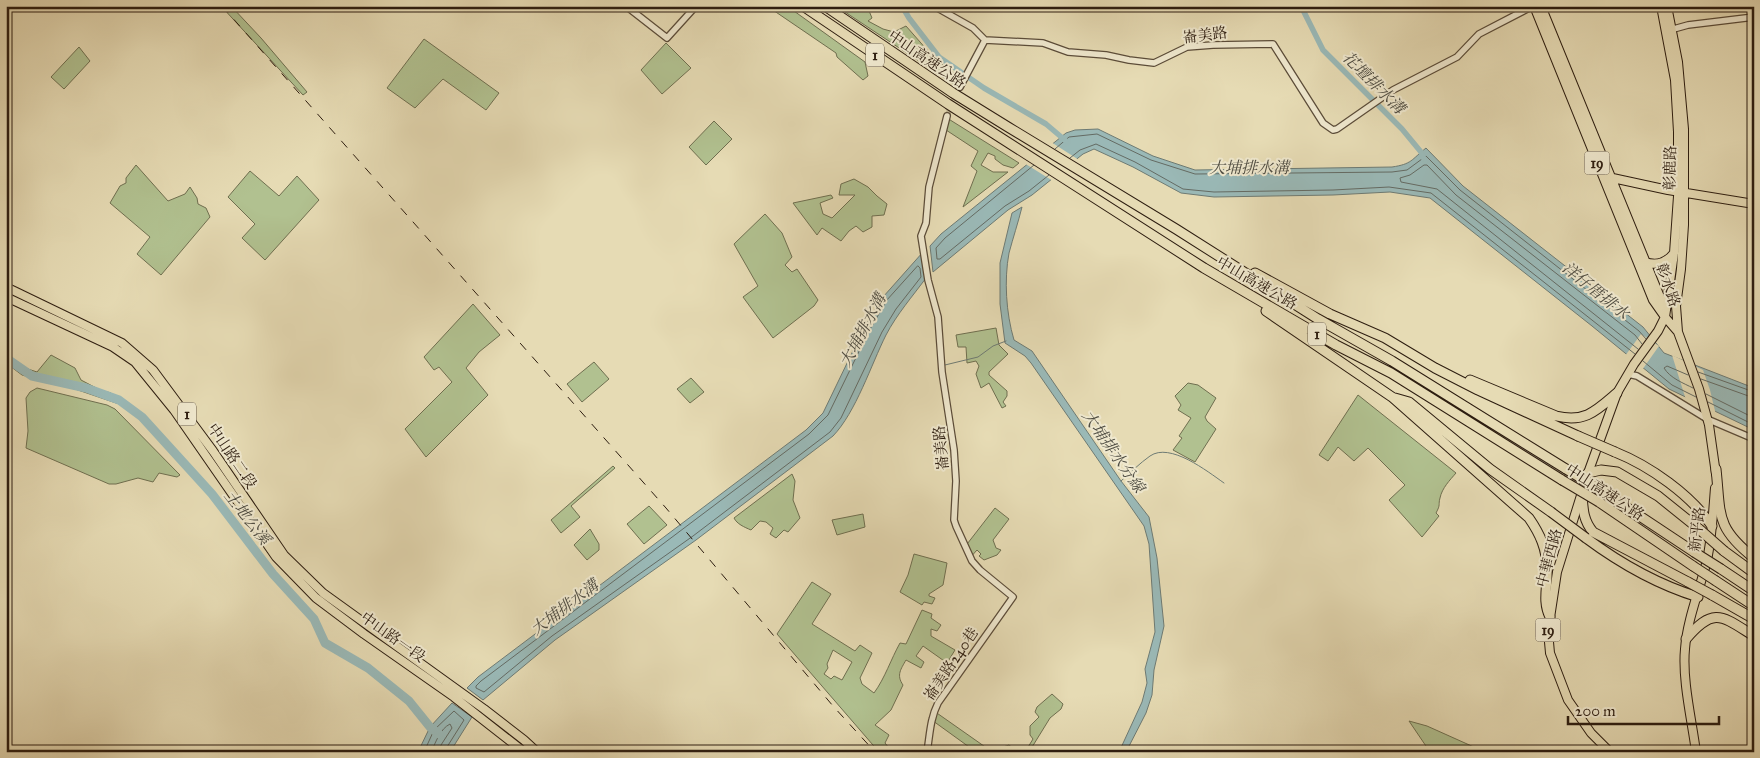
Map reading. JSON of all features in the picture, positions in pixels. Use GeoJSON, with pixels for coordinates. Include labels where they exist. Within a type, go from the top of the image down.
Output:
{"type":"FeatureCollection","features":[{"type":"Feature","properties":{"kind":"highway","name":"中山高速公路"},"geometry":{"type":"LineString","coordinates":[[803,6],[1028,155],[1204,268],[1336,345],[1391,373],[1598,502],[1754,606]]}},
{"type":"Feature","properties":{"kind":"highway","name":"中山高速公路"},"geometry":{"type":"LineString","coordinates":[[825,6],[953,93],[1318,319],[1428,383],[1602,491],[1754,591]]}},
{"type":"Feature","properties":{"kind":"highway"},"geometry":{"type":"LineString","coordinates":[[1204,268],[1392,397],[1529,518],[1538,530],[1544,543],[1547,570],[1545,608],[1550,617]]}},
{"type":"Feature","properties":{"kind":"highway"},"geometry":{"type":"LineString","coordinates":[[1238,269],[1252,272],[1330,314],[1407,348],[1475,382],[1556,416],[1581,418],[1590,414],[1617,393]]}},
{"type":"Feature","properties":{"kind":"highway"},"geometry":{"type":"LineString","coordinates":[[1385,338],[1436,368],[1638,463],[1678,490],[1704,515],[1712,526]]}},
{"type":"Feature","properties":{"kind":"highway"},"geometry":{"type":"LineString","coordinates":[[1392,397],[1409,402],[1490,469],[1606,552],[1647,578],[1674,590],[1698,597]]}},
{"type":"Feature","properties":{"kind":"highway"},"geometry":{"type":"LineString","coordinates":[[1716,469],[1720,508],[1724,525],[1732,538],[1754,558]]}},
{"type":"Feature","properties":{"kind":"highway"},"geometry":{"type":"LineString","coordinates":[[1588,473],[1601,470],[1616,472],[1658,496],[1724,551],[1754,573]]}},
{"type":"Feature","properties":{"kind":"highway"},"geometry":{"type":"LineString","coordinates":[[1582,494],[1583,516],[1593,532],[1712,595],[1754,620]]}},
{"type":"Feature","properties":{"kind":"highway"},"geometry":{"type":"LineString","coordinates":[[1686,638],[1701,622],[1714,617],[1732,622],[1754,636]]}},
{"type":"Feature","properties":{"kind":"main road","name":"彰水路"},"geometry":{"type":"LineString","coordinates":[[1533,6],[1660,297],[1665,317]]}},
{"type":"Feature","properties":{"kind":"main road","name":"彰水路"},"geometry":{"type":"LineString","coordinates":[[1540,6],[1653,300],[1665,317]]}},
{"type":"Feature","properties":{"kind":"main road","name":"彰鹿路"},"geometry":{"type":"LineString","coordinates":[[1661,6],[1669,31]]}},
{"type":"Feature","properties":{"kind":"main road","name":"彰鹿路"},"geometry":{"type":"LineString","coordinates":[[1668,6],[1669,31],[1677,95],[1683,250],[1676,306],[1678,332]]}},
{"type":"Feature","properties":{"kind":"main road"},"geometry":{"type":"LineString","coordinates":[[1607,178],[1754,204]]}},
{"type":"Feature","properties":{"kind":"main road","name":"彰鹿路"},"geometry":{"type":"LineString","coordinates":[[1665,317],[1680,191]]}},
{"type":"Feature","properties":{"kind":"main road"},"geometry":{"type":"LineString","coordinates":[[1645,262],[1652,264],[1667,262],[1674,253]]}},
{"type":"Feature","properties":{"kind":"main road","name":"中山路二段"},"geometry":{"type":"LineString","coordinates":[[6,287],[80,321],[122,343],[153,370],[203,437],[284,555],[320,596]]}},
{"type":"Feature","properties":{"kind":"main road","name":"中山路二段"},"geometry":{"type":"LineString","coordinates":[[6,297],[112,347],[134,362],[174,410],[276,556],[320,596]]}},
{"type":"Feature","properties":{"kind":"main road","name":"新平路"},"geometry":{"type":"LineString","coordinates":[[1665,317],[1678,332],[1699,389],[1708,422],[1716,469],[1708,557],[1684,652],[1686,684],[1696,752]]}},
{"type":"Feature","properties":{"kind":"main road","name":"中華西路"},"geometry":{"type":"LineString","coordinates":[[1610,752],[1591,733],[1568,700],[1550,653],[1548,631],[1556,572],[1588,473],[1617,393],[1665,317]]}},
{"type":"Feature","properties":{"kind":"main road","name":"中山路一段"},"geometry":{"type":"LineString","coordinates":[[320,596],[457,694]]}},
{"type":"Feature","properties":{"kind":"main road","name":"1"},"geometry":{"type":"LineString","coordinates":[[457,694],[484,709],[537,752]]}},
{"type":"Feature","properties":{"kind":"main road","name":"1"},"geometry":{"type":"LineString","coordinates":[[457,694],[478,716],[524,752]]}},
{"type":"Feature","properties":{"kind":"street"},"geometry":{"type":"LineString","coordinates":[[626,6],[667,38],[696,6]]}},
{"type":"Feature","properties":{"kind":"street"},"geometry":{"type":"LineString","coordinates":[[934,6],[973,28],[984,40],[960,87]]}},
{"type":"Feature","properties":{"kind":"street","name":"崙美路"},"geometry":{"type":"LineString","coordinates":[[984,40],[1043,43],[1068,52],[1106,55],[1154,63],[1187,47],[1273,44],[1323,123],[1329,128],[1336,129],[1385,95],[1457,57],[1479,34],[1533,6]]}},
{"type":"Feature","properties":{"kind":"street"},"geometry":{"type":"LineString","coordinates":[[1669,31],[1754,17]]}},
{"type":"Feature","properties":{"kind":"street","name":"崙美路"},"geometry":{"type":"LineString","coordinates":[[947,116],[929,187],[926,223],[920,236],[938,318],[942,372],[954,450],[956,526],[972,561],[1013,597]]}},
{"type":"Feature","properties":{"kind":"street"},"geometry":{"type":"LineString","coordinates":[[1628,374],[1637,376],[1708,422],[1754,439]]}},
{"type":"Feature","properties":{"kind":"street","name":"崙美路240巷"},"geometry":{"type":"LineString","coordinates":[[927,752],[929,726],[938,703],[1013,597]]}},
{"type":"Feature","properties":{"kind":"green space"},"geometry":{"type":"Polygon","coordinates":[[[221,6],[231,6],[307,92],[303,95],[221,6]]]}},
{"type":"Feature","properties":{"kind":"green space"},"geometry":{"type":"Polygon","coordinates":[[[767,6],[787,6],[865,62],[868,76],[863,80],[837,57],[836,53],[767,6]]]}},
{"type":"Feature","properties":{"kind":"green space"},"geometry":{"type":"Polygon","coordinates":[[[836,6],[867,6],[872,18],[868,21],[883,29],[894,32],[906,26],[935,59],[959,77],[955,85],[836,6]]]}},
{"type":"Feature","properties":{"kind":"green space"},"geometry":{"type":"Polygon","coordinates":[[[424,39],[499,93],[486,110],[443,79],[415,108],[387,88],[424,39]]]}},
{"type":"Feature","properties":{"kind":"green space"},"geometry":{"type":"Polygon","coordinates":[[[666,43],[691,68],[662,94],[641,70],[666,43]]]}},
{"type":"Feature","properties":{"kind":"green space"},"geometry":{"type":"Polygon","coordinates":[[[79,47],[90,61],[64,89],[51,77],[79,47]]]}},
{"type":"Feature","properties":{"kind":"green space"},"geometry":{"type":"Polygon","coordinates":[[[947,118],[1019,163],[1013,168],[1003,165],[995,159],[995,156],[988,153],[981,165],[993,172],[1008,172],[963,207],[977,171],[971,166],[978,151],[943,128],[947,118]]]}},
{"type":"Feature","properties":{"kind":"green space"},"geometry":{"type":"Polygon","coordinates":[[[714,121],[732,139],[706,165],[689,147],[714,121]]]}},
{"type":"Feature","properties":{"kind":"green space"},"geometry":{"type":"Polygon","coordinates":[[[136,165],[168,201],[185,194],[190,187],[197,198],[198,204],[206,208],[210,217],[161,275],[137,254],[150,237],[110,203],[120,186],[126,183],[126,178],[136,165]]]}},
{"type":"Feature","properties":{"kind":"green space"},"geometry":{"type":"Polygon","coordinates":[[[250,171],[279,196],[297,176],[319,200],[265,260],[242,238],[255,224],[228,197],[250,171]]]}},
{"type":"Feature","properties":{"kind":"green space"},"geometry":{"type":"Polygon","coordinates":[[[854,179],[868,187],[887,204],[884,215],[872,216],[872,227],[863,232],[856,226],[841,241],[822,228],[817,235],[793,203],[831,195],[833,198],[820,203],[823,214],[832,218],[855,195],[839,195],[841,184],[854,179]]]}},
{"type":"Feature","properties":{"kind":"green space"},"geometry":{"type":"Polygon","coordinates":[[[765,214],[782,233],[792,257],[785,265],[792,272],[797,269],[818,300],[814,306],[773,338],[743,297],[758,286],[734,244],[765,214]]]}},
{"type":"Feature","properties":{"kind":"green space"},"geometry":{"type":"Polygon","coordinates":[[[473,304],[500,335],[479,352],[466,368],[488,395],[426,457],[405,429],[452,382],[439,367],[434,370],[424,357],[473,304]]]}},
{"type":"Feature","properties":{"kind":"green space"},"geometry":{"type":"Polygon","coordinates":[[[996,328],[999,345],[1008,354],[989,372],[989,375],[1007,391],[1007,396],[1003,402],[1006,406],[1002,408],[989,383],[981,388],[976,374],[979,366],[976,361],[967,363],[966,347],[958,347],[956,335],[996,328]]]}},
{"type":"Feature","properties":{"kind":"green space"},"geometry":{"type":"Polygon","coordinates":[[[51,355],[75,368],[81,380],[100,390],[111,393],[119,404],[75,389],[22,375],[6,363],[6,356],[37,372],[51,355]]]}},
{"type":"Feature","properties":{"kind":"green space"},"geometry":{"type":"Polygon","coordinates":[[[594,362],[609,379],[582,402],[567,384],[594,362]]]}},
{"type":"Feature","properties":{"kind":"green space"},"geometry":{"type":"Polygon","coordinates":[[[691,378],[704,392],[690,403],[677,389],[691,378]]]}},
{"type":"Feature","properties":{"kind":"green space"},"geometry":{"type":"Polygon","coordinates":[[[1188,383],[1198,385],[1216,398],[1205,417],[1216,429],[1195,462],[1173,450],[1182,438],[1179,436],[1191,418],[1178,410],[1181,405],[1175,396],[1188,383]]]}},
{"type":"Feature","properties":{"kind":"green space"},"geometry":{"type":"Polygon","coordinates":[[[37,388],[107,405],[115,409],[180,475],[177,477],[159,473],[153,482],[138,478],[109,484],[26,448],[28,431],[26,398],[30,392],[37,388]]]}},
{"type":"Feature","properties":{"kind":"green space"},"geometry":{"type":"Polygon","coordinates":[[[1358,395],[1456,473],[1442,491],[1436,513],[1439,516],[1422,537],[1389,500],[1405,485],[1368,448],[1354,461],[1338,447],[1328,461],[1319,455],[1358,395]]]}},
{"type":"Feature","properties":{"kind":"green space"},"geometry":{"type":"Polygon","coordinates":[[[613,466],[615,468],[571,506],[580,517],[561,533],[551,520],[613,466]]]}},
{"type":"Feature","properties":{"kind":"green space"},"geometry":{"type":"Polygon","coordinates":[[[792,474],[795,481],[793,500],[800,518],[788,532],[784,530],[776,538],[770,534],[773,528],[766,522],[760,521],[751,530],[735,520],[734,518],[792,474]]]}},
{"type":"Feature","properties":{"kind":"green space"},"geometry":{"type":"Polygon","coordinates":[[[649,506],[667,525],[644,544],[627,524],[649,506]]]}},
{"type":"Feature","properties":{"kind":"green space"},"geometry":{"type":"Polygon","coordinates":[[[995,508],[1009,519],[993,540],[996,548],[1001,550],[997,555],[984,560],[979,556],[981,554],[977,550],[969,559],[964,548],[995,508]]]}},
{"type":"Feature","properties":{"kind":"green space"},"geometry":{"type":"Polygon","coordinates":[[[863,514],[865,527],[837,535],[832,520],[863,514]]]}},
{"type":"Feature","properties":{"kind":"green space"},"geometry":{"type":"Polygon","coordinates":[[[590,529],[599,544],[599,550],[587,560],[574,545],[590,529]]]}},
{"type":"Feature","properties":{"kind":"green space"},"geometry":{"type":"Polygon","coordinates":[[[914,554],[947,563],[943,585],[929,594],[929,596],[935,598],[932,604],[924,602],[922,605],[900,592],[908,575],[914,554]]]}},
{"type":"Feature","properties":{"kind":"green space"},"geometry":{"type":"Polygon","coordinates":[[[812,582],[831,594],[812,624],[855,651],[860,645],[872,653],[860,678],[862,684],[874,693],[900,643],[906,644],[922,610],[932,614],[931,618],[941,625],[937,631],[931,629],[931,636],[955,650],[947,663],[923,646],[916,656],[924,662],[921,668],[906,660],[900,675],[903,685],[891,710],[875,725],[889,735],[885,743],[889,748],[887,750],[889,752],[879,752],[777,634],[812,582]],[[833,650],[827,664],[828,668],[824,674],[831,679],[834,676],[842,680],[852,662],[833,650]]]}},
{"type":"Feature","properties":{"kind":"green space"},"geometry":{"type":"Polygon","coordinates":[[[1052,694],[1063,704],[1061,709],[1050,718],[1029,752],[1025,752],[1033,739],[1030,735],[1030,726],[1039,717],[1035,712],[1037,707],[1052,694]]]}},
{"type":"Feature","properties":{"kind":"green space"},"geometry":{"type":"Polygon","coordinates":[[[934,711],[991,751],[1009,745],[1018,752],[976,752],[929,718],[934,711]]]}},
{"type":"Feature","properties":{"kind":"green space"},"geometry":{"type":"Polygon","coordinates":[[[1409,721],[1427,726],[1485,752],[1430,752],[1409,721]]]}},
{"type":"Feature","properties":{"kind":"water"},"geometry":{"type":"Polygon","coordinates":[[[1098,129],[1153,156],[1195,170],[1392,167],[1408,163],[1426,148],[1463,186],[1643,327],[1664,353],[1754,388],[1754,430],[1669,389],[1430,198],[1390,192],[1214,197],[1181,193],[1133,167],[1094,149],[1083,154],[1032,195],[1008,210],[933,272],[930,246],[941,234],[1066,133],[1075,130],[1098,129]]]}},
{"type":"Feature","properties":{"kind":"water"},"geometry":{"type":"Polygon","coordinates":[[[1022,207],[1009,253],[1006,285],[1011,330],[1014,340],[1032,351],[1121,481],[1149,517],[1157,558],[1164,626],[1154,670],[1152,695],[1146,713],[1126,752],[1119,752],[1142,702],[1147,683],[1145,669],[1155,632],[1149,544],[1144,526],[1031,363],[1025,356],[1005,343],[1000,304],[1000,263],[1012,213],[1022,207]]]}},
{"type":"Feature","properties":{"kind":"water"},"geometry":{"type":"Polygon","coordinates":[[[923,252],[926,278],[890,327],[856,401],[833,436],[696,540],[555,640],[483,700],[467,688],[478,677],[806,430],[823,413],[864,328],[883,297],[923,252]]]}},
{"type":"Feature","properties":{"kind":"water"},"geometry":{"type":"Polygon","coordinates":[[[452,703],[472,717],[450,752],[418,752],[430,727],[452,703]]]}},
{"type":"Feature","properties":{"kind":"pier"},"geometry":{"type":"Polygon","coordinates":[[[1051,142],[1079,160],[1053,181],[1024,163],[1051,142]]]}},
{"type":"Feature","properties":{"kind":"pier"},"geometry":{"type":"Polygon","coordinates":[[[1641,334],[1659,346],[1642,370],[1625,356],[1641,334]]]}},
{"type":"Feature","properties":{"kind":"pier"},"geometry":{"type":"Polygon","coordinates":[[[1672,355],[1703,370],[1716,415],[1686,400],[1672,355]]]}},
{"type":"Feature","properties":{"kind":"waterway"},"geometry":{"type":"LineString","coordinates":[[902,6],[939,57],[984,88],[1046,124],[1066,141]]}},
{"type":"Feature","properties":{"kind":"waterway","name":"花壇排水溝"},"geometry":{"type":"LineString","coordinates":[[1301,6],[1323,50],[1402,129],[1421,152],[1424,159]]}},
{"type":"Feature","properties":{"kind":"waterway"},"geometry":{"type":"LineString","coordinates":[[945,365],[978,357],[993,346],[1006,341]]}},
{"type":"Feature","properties":{"kind":"waterway","name":"土地公溪"},"geometry":{"type":"LineString","coordinates":[[6,358],[32,376],[86,388],[119,400],[142,417],[212,494],[273,574],[314,619],[325,643],[368,668],[409,701],[430,727],[439,734]]}},
{"type":"Feature","properties":{"kind":"waterway","name":"大埔排水分線"},"geometry":{"type":"LineString","coordinates":[[1121,481],[1150,456],[1158,453],[1168,453],[1188,460],[1224,483]]}},
{"type":"Feature","properties":{"kind":"tunnel"},"geometry":{"type":"LineString","coordinates":[[947,116],[960,87]]}},
{"type":"Feature","properties":{"kind":"railway"},"geometry":{"type":"LineString","coordinates":[[222,6],[666,508],[833,706],[875,752]]}},
{"type":"Feature","properties":{"kind":"water label","name":"大埔排水溝"},"geometry":{"type":"Point","coordinates":[1249,167]}},
{"type":"Feature","properties":{"kind":"water label","name":"洋仔厝排水"},"geometry":{"type":"Point","coordinates":[1596,290]}},
{"type":"Feature","properties":{"kind":"water label","name":"大埔排水溝"},"geometry":{"type":"Point","coordinates":[862,330]}},
{"type":"Feature","properties":{"kind":"water label","name":"大埔排水溝"},"geometry":{"type":"Point","coordinates":[564,607]}}]}
